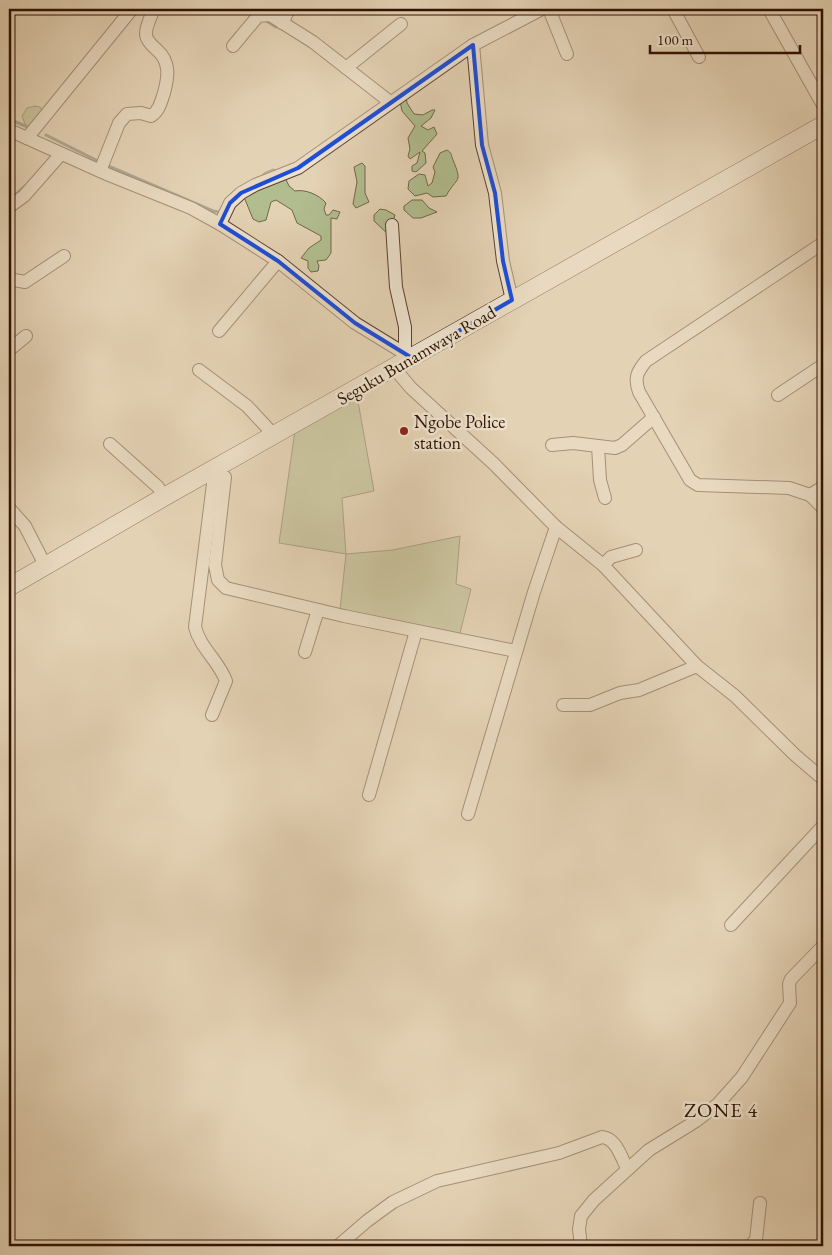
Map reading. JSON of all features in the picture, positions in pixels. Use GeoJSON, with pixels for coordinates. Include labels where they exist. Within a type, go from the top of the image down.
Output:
{"type":"FeatureCollection","features":[{"type":"Feature","properties":{"kind":"main road","name":"Seguku Bunamwaya Road"},"geometry":{"type":"LineString","coordinates":[[9,587],[164,497],[220,472],[274,435],[394,368],[408,356],[512,300],[823,125]]}},
{"type":"Feature","properties":{"kind":"street"},"geometry":{"type":"LineString","coordinates":[[27,138],[132,9]]}},
{"type":"Feature","properties":{"kind":"street"},"geometry":{"type":"LineString","coordinates":[[100,171],[119,122],[127,114],[141,113],[151,116],[156,113],[162,99],[169,75],[167,66],[159,52],[150,44],[146,34],[154,9]]}},
{"type":"Feature","properties":{"kind":"street"},"geometry":{"type":"LineString","coordinates":[[282,23],[289,9]]}},
{"type":"Feature","properties":{"kind":"street"},"geometry":{"type":"LineString","coordinates":[[220,224],[230,203],[241,193],[255,185],[298,168],[473,45],[542,9]]}},
{"type":"Feature","properties":{"kind":"street"},"geometry":{"type":"LineString","coordinates":[[549,9],[568,54]]}},
{"type":"Feature","properties":{"kind":"street"},"geometry":{"type":"LineString","coordinates":[[673,9],[699,57]]}},
{"type":"Feature","properties":{"kind":"street"},"geometry":{"type":"LineString","coordinates":[[769,9],[823,105]]}},
{"type":"Feature","properties":{"kind":"street"},"geometry":{"type":"LineString","coordinates":[[233,46],[261,14],[270,15],[313,42],[390,102]]}},
{"type":"Feature","properties":{"kind":"street"},"geometry":{"type":"LineString","coordinates":[[346,68],[401,24]]}},
{"type":"Feature","properties":{"kind":"street"},"geometry":{"type":"LineString","coordinates":[[473,45],[482,145],[495,193],[503,261],[512,300]]}},
{"type":"Feature","properties":{"kind":"street"},"geometry":{"type":"LineString","coordinates":[[9,130],[100,171],[191,208],[220,224],[278,261],[355,323],[408,356]]}},
{"type":"Feature","properties":{"kind":"street"},"geometry":{"type":"LineString","coordinates":[[9,206],[24,196],[61,154]]}},
{"type":"Feature","properties":{"kind":"street"},"geometry":{"type":"LineString","coordinates":[[392,225],[396,287],[405,327],[408,356]]}},
{"type":"Feature","properties":{"kind":"street"},"geometry":{"type":"LineString","coordinates":[[823,244],[646,361],[639,370],[636,383],[690,480],[698,485],[789,488],[810,495],[823,508]]}},
{"type":"Feature","properties":{"kind":"street"},"geometry":{"type":"LineString","coordinates":[[9,279],[25,282],[64,256]]}},
{"type":"Feature","properties":{"kind":"street"},"geometry":{"type":"LineString","coordinates":[[219,331],[278,261]]}},
{"type":"Feature","properties":{"kind":"street"},"geometry":{"type":"LineString","coordinates":[[9,350],[26,336]]}},
{"type":"Feature","properties":{"kind":"street"},"geometry":{"type":"LineString","coordinates":[[778,395],[823,365]]}},
{"type":"Feature","properties":{"kind":"street"},"geometry":{"type":"LineString","coordinates":[[394,368],[411,388],[500,470],[556,527],[603,565],[697,666],[735,696],[795,755],[823,779]]}},
{"type":"Feature","properties":{"kind":"street"},"geometry":{"type":"LineString","coordinates":[[199,370],[247,406],[274,435]]}},
{"type":"Feature","properties":{"kind":"street"},"geometry":{"type":"LineString","coordinates":[[552,445],[574,443],[615,448],[622,445],[654,417]]}},
{"type":"Feature","properties":{"kind":"street"},"geometry":{"type":"LineString","coordinates":[[110,444],[158,487],[164,497]]}},
{"type":"Feature","properties":{"kind":"street"},"geometry":{"type":"LineString","coordinates":[[598,446],[600,480],[605,498]]}},
{"type":"Feature","properties":{"kind":"street"},"geometry":{"type":"LineString","coordinates":[[220,472],[215,565],[218,580],[226,588],[318,610],[516,651]]}},
{"type":"Feature","properties":{"kind":"street"},"geometry":{"type":"LineString","coordinates":[[212,715],[226,681],[221,667],[198,637],[195,627],[220,472]]}},
{"type":"Feature","properties":{"kind":"street"},"geometry":{"type":"LineString","coordinates":[[810,495],[823,487]]}},
{"type":"Feature","properties":{"kind":"street"},"geometry":{"type":"LineString","coordinates":[[9,508],[25,526],[45,565]]}},
{"type":"Feature","properties":{"kind":"street"},"geometry":{"type":"LineString","coordinates":[[468,814],[516,651],[556,527]]}},
{"type":"Feature","properties":{"kind":"street"},"geometry":{"type":"LineString","coordinates":[[603,565],[611,557],[636,550]]}},
{"type":"Feature","properties":{"kind":"street"},"geometry":{"type":"LineString","coordinates":[[305,652],[318,610]]}},
{"type":"Feature","properties":{"kind":"street"},"geometry":{"type":"LineString","coordinates":[[369,795],[416,631]]}},
{"type":"Feature","properties":{"kind":"street"},"geometry":{"type":"LineString","coordinates":[[563,705],[590,705],[620,693],[639,690],[697,666]]}},
{"type":"Feature","properties":{"kind":"street"},"geometry":{"type":"LineString","coordinates":[[731,925],[823,826]]}},
{"type":"Feature","properties":{"kind":"street"},"geometry":{"type":"LineString","coordinates":[[581,1246],[579,1229],[581,1216],[594,1200],[649,1150],[696,1121],[718,1104],[748,1070],[790,1003],[791,979],[823,946]]}},
{"type":"Feature","properties":{"kind":"street"},"geometry":{"type":"LineString","coordinates":[[338,1246],[393,1202],[437,1181],[560,1153],[602,1137],[610,1138],[627,1168]]}},
{"type":"Feature","properties":{"kind":"street"},"geometry":{"type":"LineString","coordinates":[[750,1246],[756,1240],[760,1204]]}},
{"type":"Feature","properties":{"kind":"highlighted area"},"geometry":{"type":"Polygon","coordinates":[[[473,45],[482,145],[495,193],[503,261],[512,300],[412,358],[355,323],[278,261],[220,224],[230,203],[241,193],[298,168],[473,45]]]}},
{"type":"Feature","properties":{"kind":"green space"},"geometry":{"type":"Polygon","coordinates":[[[406,97],[407,103],[414,114],[423,115],[435,110],[431,118],[421,126],[428,130],[434,127],[437,134],[422,151],[425,153],[426,163],[416,172],[412,171],[412,166],[417,163],[420,152],[410,159],[408,156],[410,149],[408,138],[415,126],[402,111],[400,101],[406,97]]]}},
{"type":"Feature","properties":{"kind":"green space"},"geometry":{"type":"Polygon","coordinates":[[[40,107],[43,112],[30,128],[25,124],[22,116],[27,108],[40,107]]]}},
{"type":"Feature","properties":{"kind":"green space"},"geometry":{"type":"Polygon","coordinates":[[[447,150],[451,154],[458,173],[456,182],[446,196],[433,197],[427,193],[415,196],[408,189],[409,181],[419,174],[425,175],[428,186],[432,183],[435,172],[433,167],[440,153],[447,150]]]}},
{"type":"Feature","properties":{"kind":"green space"},"geometry":{"type":"Polygon","coordinates":[[[362,163],[365,166],[365,193],[369,202],[356,208],[353,204],[357,182],[354,167],[362,163]]]}},
{"type":"Feature","properties":{"kind":"green space"},"geometry":{"type":"Polygon","coordinates":[[[273,169],[283,173],[289,186],[295,191],[308,192],[323,200],[326,203],[324,209],[326,215],[329,215],[333,210],[340,212],[337,219],[331,218],[331,253],[326,260],[317,261],[318,271],[311,272],[308,268],[308,261],[301,258],[309,248],[321,240],[321,236],[297,223],[292,210],[276,200],[271,202],[266,220],[259,222],[253,219],[244,197],[264,173],[273,169]]]}},
{"type":"Feature","properties":{"kind":"green space"},"geometry":{"type":"Polygon","coordinates":[[[412,200],[422,200],[429,208],[437,212],[421,218],[413,218],[404,210],[404,206],[412,200]]]}},
{"type":"Feature","properties":{"kind":"green space"},"geometry":{"type":"Polygon","coordinates":[[[380,209],[395,215],[389,235],[374,221],[374,215],[380,209]]]}},
{"type":"Feature","properties":{"kind":"green space"},"geometry":{"type":"Polygon","coordinates":[[[357,396],[374,491],[342,498],[346,554],[279,543],[295,430],[357,396]]]}},
{"type":"Feature","properties":{"kind":"green space"},"geometry":{"type":"Polygon","coordinates":[[[460,536],[456,584],[471,589],[459,637],[340,610],[346,554],[393,550],[460,536]]]}},
{"type":"Feature","properties":{"kind":"waterway"},"geometry":{"type":"LineString","coordinates":[[265,20],[276,27]]}},
{"type":"Feature","properties":{"kind":"waterway"},"geometry":{"type":"LineString","coordinates":[[9,119],[30,128]]}},
{"type":"Feature","properties":{"kind":"waterway"},"geometry":{"type":"LineString","coordinates":[[46,135],[98,161]]}},
{"type":"Feature","properties":{"kind":"waterway"},"geometry":{"type":"LineString","coordinates":[[106,165],[219,212]]}},
{"type":"Feature","properties":{"kind":"waterway"},"geometry":{"type":"LineString","coordinates":[[13,197],[25,186]]}},
{"type":"Feature","properties":{"kind":"place","name":"Ngobe Police station"},"geometry":{"type":"Point","coordinates":[404,431]}},
{"type":"Feature","properties":{"kind":"district","name":"ZONE 4"},"geometry":{"type":"Point","coordinates":[721,1110]}}]}
